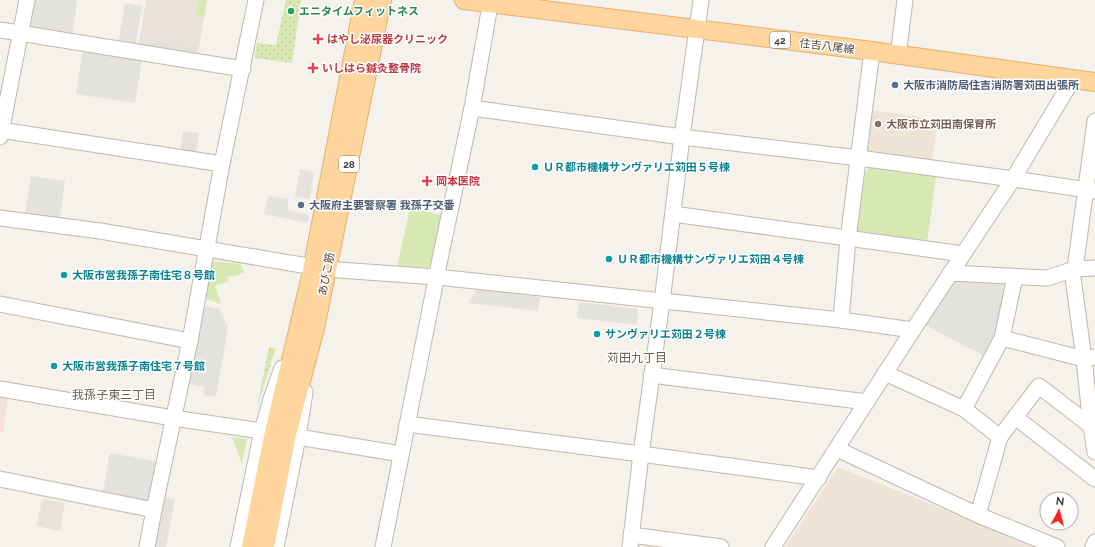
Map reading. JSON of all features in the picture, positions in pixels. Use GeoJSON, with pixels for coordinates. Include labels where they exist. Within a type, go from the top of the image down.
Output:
{"type":"FeatureCollection","features":[{"type":"Feature","properties":{"kind":"main road","name":"あびこ筋"},"geometry":{"type":"LineString","coordinates":[[266,547],[287,434],[315,328],[320,268],[364,0]]}},
{"type":"Feature","properties":{"kind":"main road","name":"あびこ筋"},"geometry":{"type":"LineString","coordinates":[[251,547],[274,432],[302,313],[320,268],[382,0]]}},
{"type":"Feature","properties":{"kind":"main road","name":"住吉八尾線"},"geometry":{"type":"LineString","coordinates":[[464,0],[490,2],[872,51],[898,56],[1095,82]]}},
{"type":"Feature","properties":{"kind":"street"},"geometry":{"type":"LineString","coordinates":[[27,0],[1,132],[222,164]]}},
{"type":"Feature","properties":{"kind":"street"},"geometry":{"type":"LineString","coordinates":[[147,547],[190,341],[222,164],[243,69],[256,0]]}},
{"type":"Feature","properties":{"kind":"street"},"geometry":{"type":"LineString","coordinates":[[702,0],[682,137],[631,541],[721,547]]}},
{"type":"Feature","properties":{"kind":"street"},"geometry":{"type":"LineString","coordinates":[[898,56],[905,0]]}},
{"type":"Feature","properties":{"kind":"street"},"geometry":{"type":"LineString","coordinates":[[383,547],[472,108],[490,2]]}},
{"type":"Feature","properties":{"kind":"street"},"geometry":{"type":"LineString","coordinates":[[0,30],[243,69]]}},
{"type":"Feature","properties":{"kind":"street"},"geometry":{"type":"LineString","coordinates":[[841,320],[848,239],[872,51]]}},
{"type":"Feature","properties":{"kind":"street"},"geometry":{"type":"LineString","coordinates":[[773,547],[819,478],[913,330],[1013,179],[1073,79]]}},
{"type":"Feature","properties":{"kind":"street"},"geometry":{"type":"LineString","coordinates":[[472,108],[682,137],[859,158],[1091,191]]}},
{"type":"Feature","properties":{"kind":"street"},"geometry":{"type":"LineString","coordinates":[[1095,121],[1091,191],[1074,269],[1090,358],[1091,426],[1095,452]]}},
{"type":"Feature","properties":{"kind":"street"},"geometry":{"type":"LineString","coordinates":[[673,214],[963,254]]}},
{"type":"Feature","properties":{"kind":"street"},"geometry":{"type":"LineString","coordinates":[[0,218],[100,231],[320,268],[437,277],[841,320],[913,330]]}},
{"type":"Feature","properties":{"kind":"street"},"geometry":{"type":"LineString","coordinates":[[950,274],[1047,278],[1074,269],[1095,268]]}},
{"type":"Feature","properties":{"kind":"street"},"geometry":{"type":"LineString","coordinates":[[964,409],[1002,338],[1015,277]]}},
{"type":"Feature","properties":{"kind":"street"},"geometry":{"type":"LineString","coordinates":[[0,304],[190,341]]}},
{"type":"Feature","properties":{"kind":"street"},"geometry":{"type":"LineString","coordinates":[[238,547],[262,431],[271,399],[302,313]]}},
{"type":"Feature","properties":{"kind":"street"},"geometry":{"type":"LineString","coordinates":[[276,547],[298,437],[315,328]]}},
{"type":"Feature","properties":{"kind":"street"},"geometry":{"type":"LineString","coordinates":[[1002,338],[1090,358]]}},
{"type":"Feature","properties":{"kind":"street"},"geometry":{"type":"LineString","coordinates":[[885,373],[964,409],[1000,437]]}},
{"type":"Feature","properties":{"kind":"street"},"geometry":{"type":"LineString","coordinates":[[651,375],[867,402]]}},
{"type":"Feature","properties":{"kind":"street"},"geometry":{"type":"LineString","coordinates":[[978,515],[1000,437],[1038,386],[1091,426]]}},
{"type":"Feature","properties":{"kind":"street"},"geometry":{"type":"LineString","coordinates":[[0,389],[173,418],[262,431]]}},
{"type":"Feature","properties":{"kind":"street"},"geometry":{"type":"LineString","coordinates":[[1015,417],[1095,479]]}},
{"type":"Feature","properties":{"kind":"street"},"geometry":{"type":"LineString","coordinates":[[407,424],[819,478]]}},
{"type":"Feature","properties":{"kind":"street"},"geometry":{"type":"LineString","coordinates":[[298,437],[401,454]]}},
{"type":"Feature","properties":{"kind":"street"},"geometry":{"type":"LineString","coordinates":[[837,449],[978,515],[1057,547]]}},
{"type":"Feature","properties":{"kind":"street"},"geometry":{"type":"LineString","coordinates":[[0,479],[154,510]]}},
{"type":"Feature","properties":{"kind":"street"},"geometry":{"type":"LineString","coordinates":[[1093,547],[1095,542]]}},
{"type":"Feature","properties":{"kind":"shaded area"},"geometry":{"type":"Polygon","coordinates":[[[33,0],[77,0],[72,35],[29,29],[33,0]]]}},
{"type":"Feature","properties":{"kind":"shaded area"},"geometry":{"type":"Polygon","coordinates":[[[146,0],[207,0],[197,58],[138,48],[146,0]]]}},
{"type":"Feature","properties":{"kind":"shaded area"},"geometry":{"type":"Polygon","coordinates":[[[125,3],[142,6],[135,48],[118,45],[125,3]]]}},
{"type":"Feature","properties":{"kind":"shaded area"},"geometry":{"type":"Polygon","coordinates":[[[147,39],[191,46],[190,52],[146,45],[147,39]]]}},
{"type":"Feature","properties":{"kind":"shaded area"},"geometry":{"type":"Polygon","coordinates":[[[83,49],[142,59],[135,103],[76,94],[83,49]]]}},
{"type":"Feature","properties":{"kind":"shaded area"},"geometry":{"type":"Polygon","coordinates":[[[871,110],[938,120],[932,162],[870,154],[866,147],[871,110]]]}},
{"type":"Feature","properties":{"kind":"shaded area"},"geometry":{"type":"Polygon","coordinates":[[[183,131],[199,133],[196,153],[180,150],[183,131]]]}},
{"type":"Feature","properties":{"kind":"shaded area"},"geometry":{"type":"Polygon","coordinates":[[[300,169],[314,172],[310,199],[295,197],[300,169]]]}},
{"type":"Feature","properties":{"kind":"shaded area"},"geometry":{"type":"Polygon","coordinates":[[[31,176],[65,181],[60,218],[25,213],[31,176]]]}},
{"type":"Feature","properties":{"kind":"shaded area"},"geometry":{"type":"Polygon","coordinates":[[[268,196],[288,199],[288,210],[309,215],[308,223],[264,214],[268,196]]]}},
{"type":"Feature","properties":{"kind":"shaded area"},"geometry":{"type":"Polygon","coordinates":[[[956,278],[1005,282],[1008,287],[998,336],[986,357],[923,324],[956,278]]]}},
{"type":"Feature","properties":{"kind":"shaded area"},"geometry":{"type":"Polygon","coordinates":[[[477,288],[540,297],[538,311],[469,303],[477,288]]]}},
{"type":"Feature","properties":{"kind":"shaded area"},"geometry":{"type":"Polygon","coordinates":[[[579,302],[638,309],[637,325],[577,318],[579,302]]]}},
{"type":"Feature","properties":{"kind":"shaded area"},"geometry":{"type":"Polygon","coordinates":[[[207,306],[219,309],[228,327],[216,397],[203,395],[204,387],[189,384],[202,311],[207,306]]]}},
{"type":"Feature","properties":{"kind":"shaded area"},"geometry":{"type":"Polygon","coordinates":[[[0,397],[8,398],[3,432],[0,432],[0,397]]]}},
{"type":"Feature","properties":{"kind":"shaded area"},"geometry":{"type":"Polygon","coordinates":[[[110,453],[159,462],[152,499],[146,504],[102,496],[110,453]]]}},
{"type":"Feature","properties":{"kind":"shaded area"},"geometry":{"type":"Polygon","coordinates":[[[838,467],[1038,547],[785,547],[838,467]]]}},
{"type":"Feature","properties":{"kind":"shaded area"},"geometry":{"type":"Polygon","coordinates":[[[165,497],[175,499],[166,547],[155,547],[165,497]]]}},
{"type":"Feature","properties":{"kind":"shaded area"},"geometry":{"type":"Polygon","coordinates":[[[42,499],[65,503],[60,531],[37,526],[42,499]]]}},
{"type":"Feature","properties":{"kind":"green space"},"geometry":{"type":"Polygon","coordinates":[[[198,0],[207,0],[204,18],[196,16],[198,0]]]}},
{"type":"Feature","properties":{"kind":"green space"},"geometry":{"type":"Polygon","coordinates":[[[286,0],[301,0],[292,63],[254,58],[257,43],[276,45],[286,0]]]}},
{"type":"Feature","properties":{"kind":"green space"},"geometry":{"type":"Polygon","coordinates":[[[870,167],[936,176],[927,243],[859,235],[857,230],[865,173],[870,167]]]}},
{"type":"Feature","properties":{"kind":"green space"},"geometry":{"type":"Polygon","coordinates":[[[410,208],[441,215],[431,265],[424,270],[397,267],[410,208]]]}},
{"type":"Feature","properties":{"kind":"green space"},"geometry":{"type":"Polygon","coordinates":[[[211,261],[240,264],[245,272],[227,277],[228,281],[215,286],[221,304],[204,298],[211,261]]]}},
{"type":"Feature","properties":{"kind":"green space"},"geometry":{"type":"Polygon","coordinates":[[[269,347],[276,348],[257,407],[269,347]]]}},
{"type":"Feature","properties":{"kind":"green space"},"geometry":{"type":"Polygon","coordinates":[[[232,437],[247,439],[242,464],[232,437]]]}},
{"type":"Feature","properties":{"kind":"place","name":"エニタイムフィットネス"},"geometry":{"type":"Point","coordinates":[291,11]}},
{"type":"Feature","properties":{"kind":"place","name":"はやし泌尿器クリニック"},"geometry":{"type":"Point","coordinates":[318,39]}},
{"type":"Feature","properties":{"kind":"place","name":"いしはら鍼灸整骨院"},"geometry":{"type":"Point","coordinates":[313,68]}},
{"type":"Feature","properties":{"kind":"place","name":"大阪市消防局住吉消防署苅田出張所"},"geometry":{"type":"Point","coordinates":[895,85]}},
{"type":"Feature","properties":{"kind":"place","name":"大阪市立苅田南保育所"},"geometry":{"type":"Point","coordinates":[878,124]}},
{"type":"Feature","properties":{"kind":"place","name":"ＵＲ都市機構サンヴァリエ苅田５号棟"},"geometry":{"type":"Point","coordinates":[535,167]}},
{"type":"Feature","properties":{"kind":"place","name":"岡本医院"},"geometry":{"type":"Point","coordinates":[427,181]}},
{"type":"Feature","properties":{"kind":"place","name":"大阪府主要警察署 我孫子交番"},"geometry":{"type":"Point","coordinates":[301,205]}},
{"type":"Feature","properties":{"kind":"place","name":"ＵＲ都市機構サンヴァリエ苅田４号棟"},"geometry":{"type":"Point","coordinates":[609,259]}},
{"type":"Feature","properties":{"kind":"place","name":"大阪市営我孫子南住宅８号館"},"geometry":{"type":"Point","coordinates":[64,275]}},
{"type":"Feature","properties":{"kind":"place","name":"サンヴァリエ苅田２号棟"},"geometry":{"type":"Point","coordinates":[597,334]}},
{"type":"Feature","properties":{"kind":"place","name":"大阪市営我孫子南住宅７号館"},"geometry":{"type":"Point","coordinates":[54,366]}},
{"type":"Feature","properties":{"kind":"district","name":"苅田九丁目"},"geometry":{"type":"Point","coordinates":[637,358]}},
{"type":"Feature","properties":{"kind":"district","name":"我孫子東三丁目"},"geometry":{"type":"Point","coordinates":[114,395]}}]}
